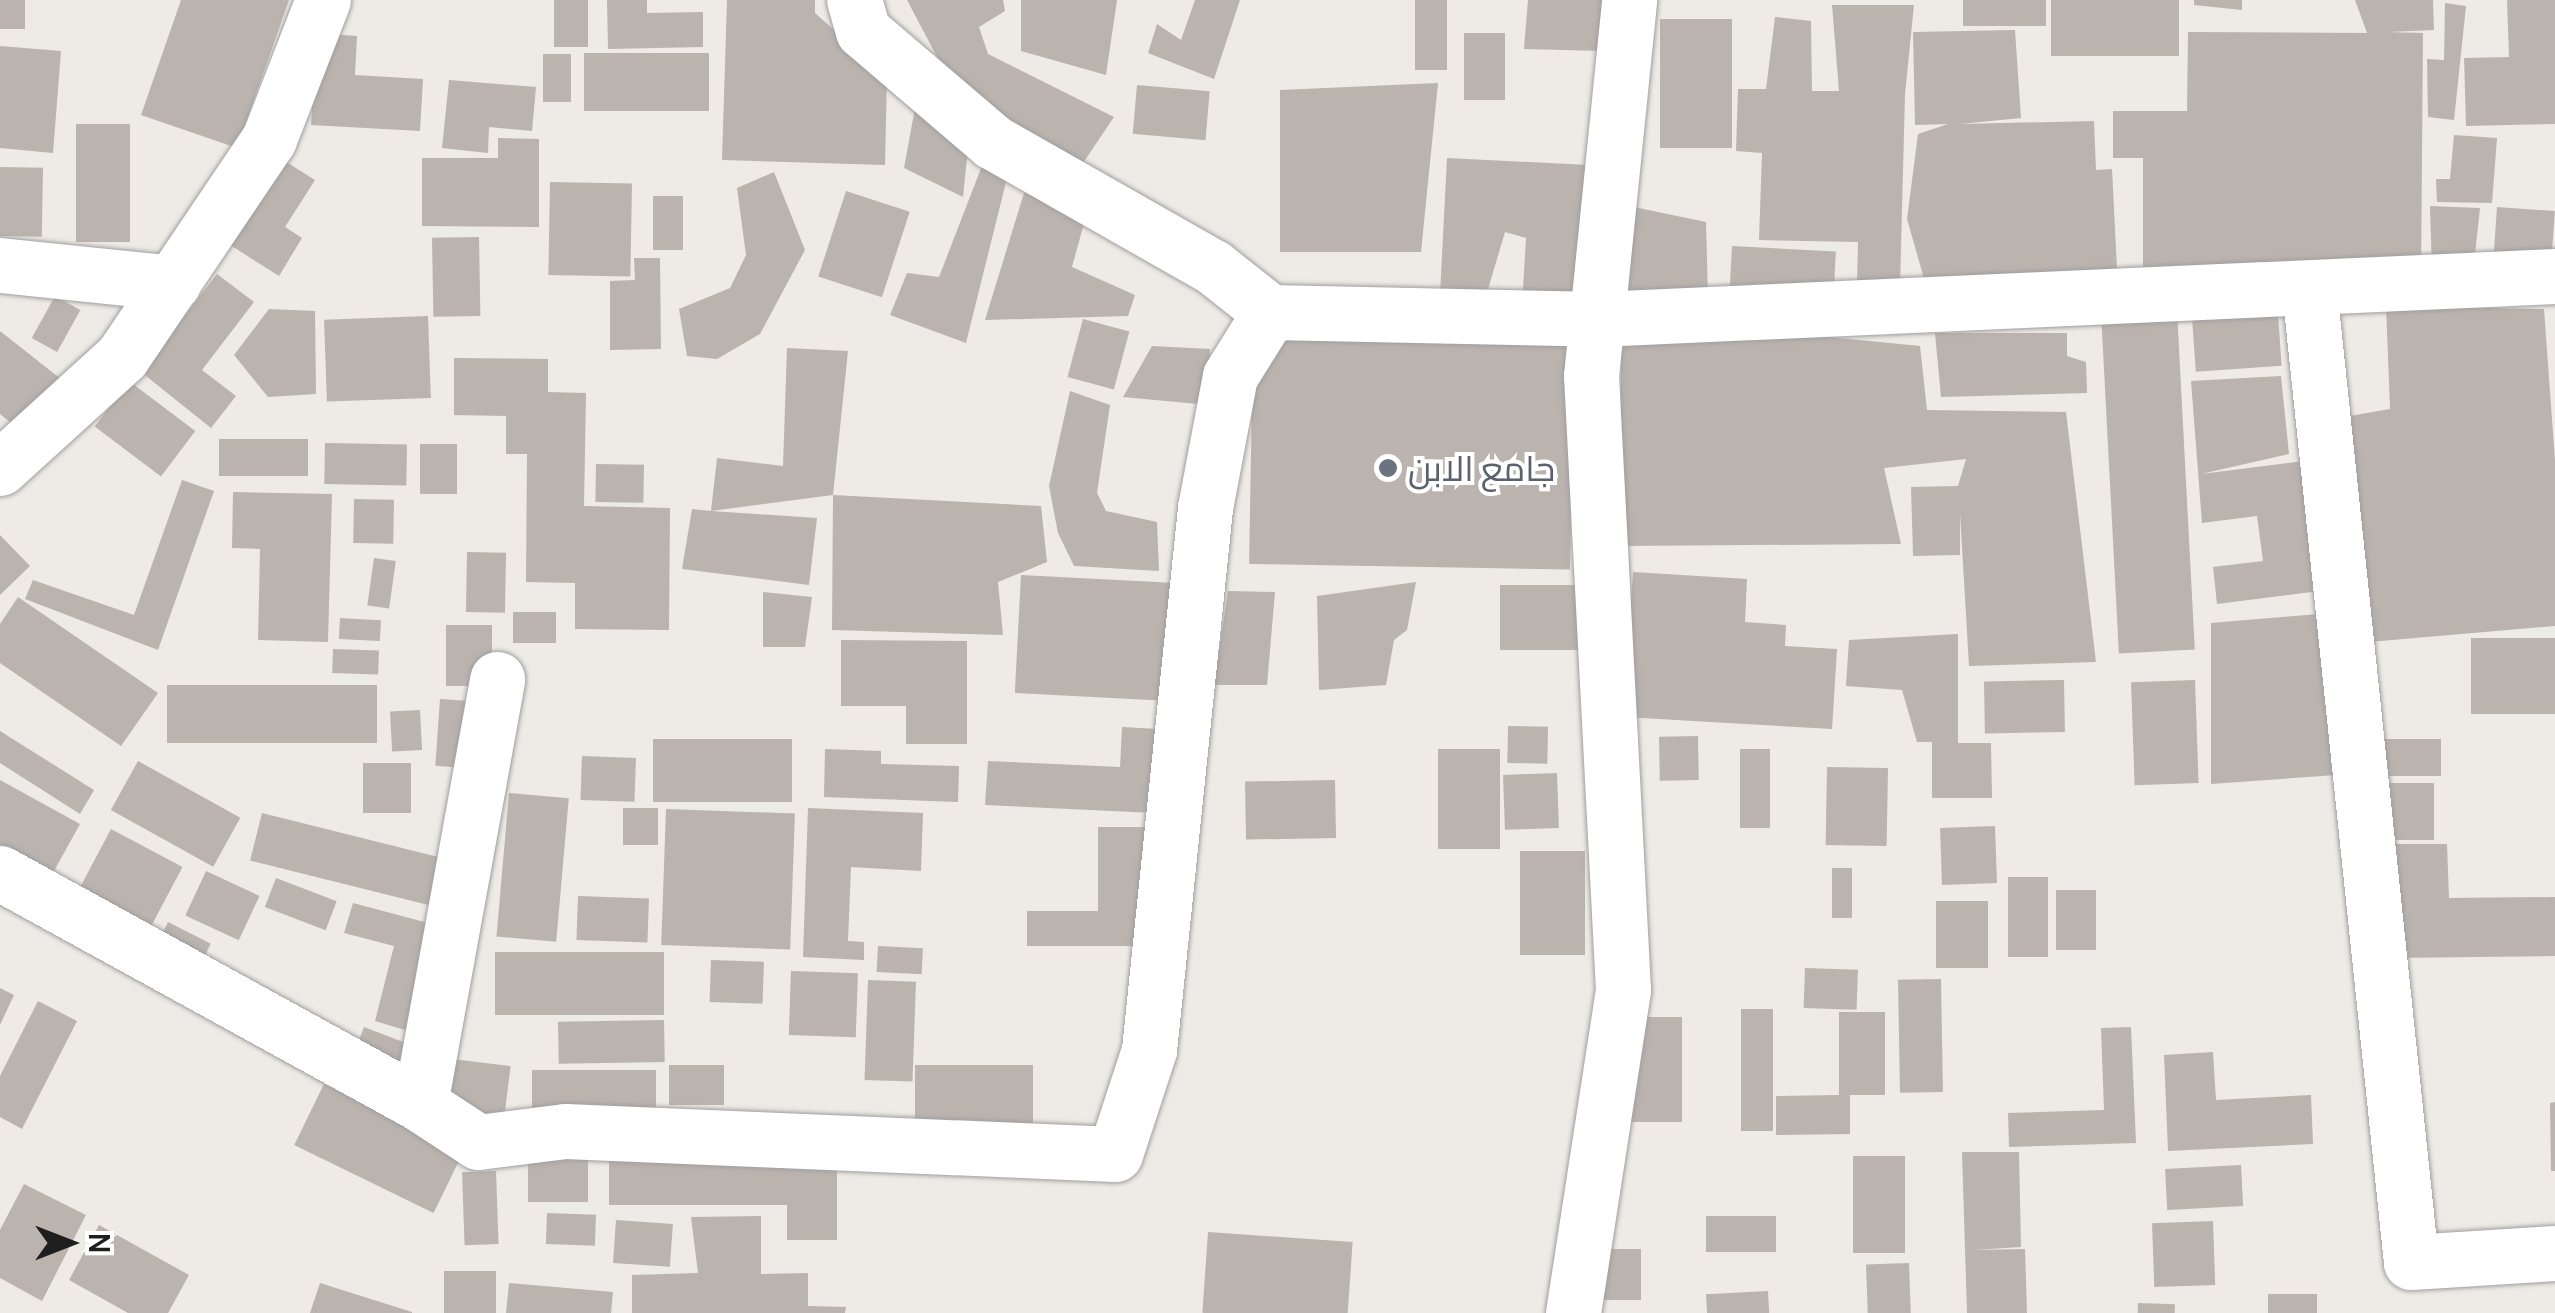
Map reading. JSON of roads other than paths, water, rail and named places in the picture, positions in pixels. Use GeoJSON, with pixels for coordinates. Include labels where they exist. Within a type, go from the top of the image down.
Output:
{"type":"FeatureCollection","features":[{"type":"Feature","properties":{"kind":"street"},"geometry":{"type":"LineString","coordinates":[[0,468],[122,357],[173,283],[270,139],[322,0]]}},
{"type":"Feature","properties":{"kind":"street"},"geometry":{"type":"LineString","coordinates":[[854,0],[863,31],[993,142],[1213,268],[1270,312],[1598,319],[2555,276]]}},
{"type":"Feature","properties":{"kind":"street"},"geometry":{"type":"LineString","coordinates":[[1574,1313],[1622,990],[1591,376],[1630,0]]}},
{"type":"Feature","properties":{"kind":"street"},"geometry":{"type":"LineString","coordinates":[[0,264],[173,283]]}},
{"type":"Feature","properties":{"kind":"street"},"geometry":{"type":"LineString","coordinates":[[2310,288],[2411,1262],[2555,1253]]}},
{"type":"Feature","properties":{"kind":"street"},"geometry":{"type":"LineString","coordinates":[[0,873],[420,1104],[478,1142],[565,1131],[1115,1154],[1149,1050],[1205,508],[1230,376],[1270,312]]}},
{"type":"Feature","properties":{"kind":"street"},"geometry":{"type":"LineString","coordinates":[[420,1104],[497,679]]}},
{"type":"Feature","properties":{"kind":"place","name":"جامع الابن"},"geometry":{"type":"Point","coordinates":[1388,468]}}]}
